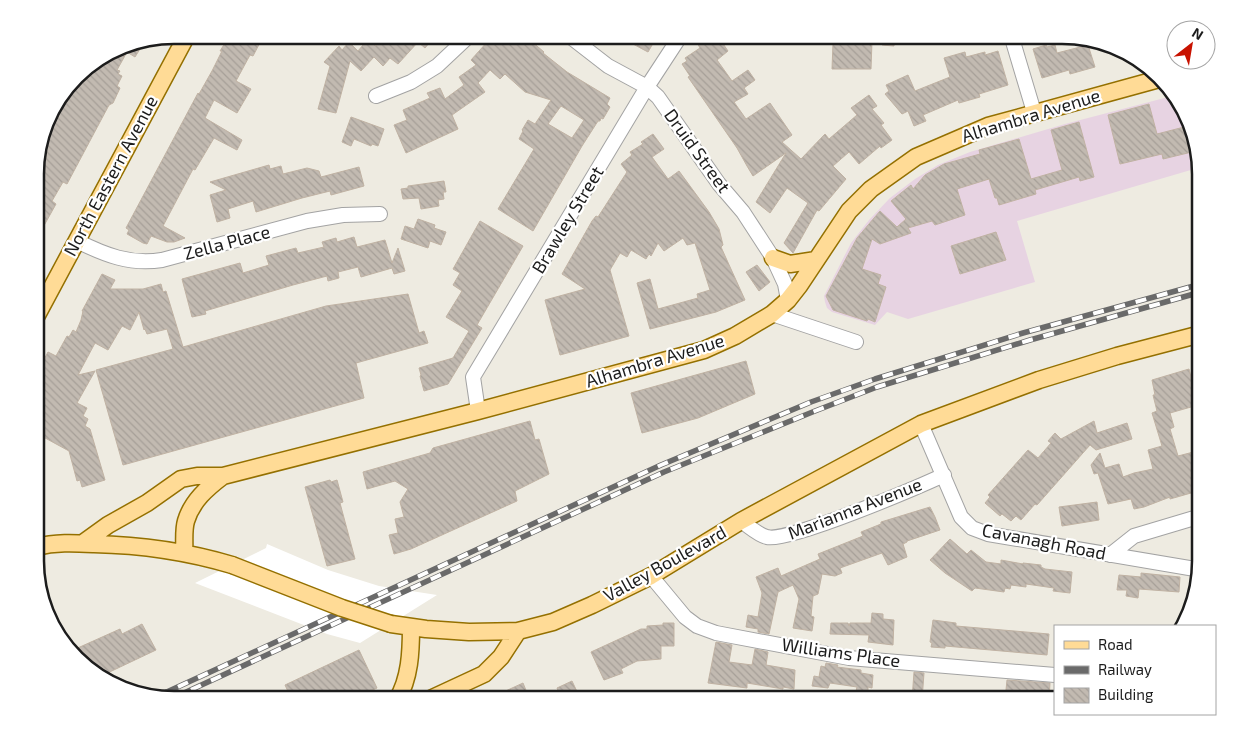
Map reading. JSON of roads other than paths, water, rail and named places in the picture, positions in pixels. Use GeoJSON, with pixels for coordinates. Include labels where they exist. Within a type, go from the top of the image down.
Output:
{"type":"FeatureCollection","features":[{"type":"Feature","properties":{"kind":"main road","name":"North Eastern Avenue"},"geometry":{"type":"LineString","coordinates":[[44,301],[182,44]]}},
{"type":"Feature","properties":{"kind":"main road","name":"Alhambra Avenue"},"geometry":{"type":"LineString","coordinates":[[223,476],[478,411],[704,350],[735,336],[772,314],[788,300],[849,211],[871,189],[916,157],[988,126],[1153,81]]}},
{"type":"Feature","properties":{"kind":"main road"},"geometry":{"type":"LineString","coordinates":[[774,258],[790,264],[816,260]]}},
{"type":"Feature","properties":{"kind":"main road","name":"Valley Boulevard"},"geometry":{"type":"LineString","coordinates":[[44,545],[60,542],[136,545],[184,553],[232,565],[342,608],[391,624],[468,632],[518,631],[553,622],[651,576],[741,521],[921,424],[1039,380],[1117,356],[1192,336]]}},
{"type":"Feature","properties":{"kind":"main road"},"geometry":{"type":"LineString","coordinates":[[83,543],[108,525],[147,503],[181,479],[196,476],[223,476]]}},
{"type":"Feature","properties":{"kind":"main road"},"geometry":{"type":"LineString","coordinates":[[184,553],[186,522],[196,500],[203,491],[223,476]]}},
{"type":"Feature","properties":{"kind":"main road"},"geometry":{"type":"LineString","coordinates":[[402,691],[406,682],[411,650],[411,627]]}},
{"type":"Feature","properties":{"kind":"main road"},"geometry":{"type":"LineString","coordinates":[[447,691],[484,674],[501,657],[518,631]]}},
{"type":"Feature","properties":{"kind":"street"},"geometry":{"type":"LineString","coordinates":[[376,96],[411,82],[437,66],[460,44]]}},
{"type":"Feature","properties":{"kind":"street","name":"Druid Street"},"geometry":{"type":"LineString","coordinates":[[580,44],[608,66],[647,87],[672,114],[719,184],[743,212],[774,258],[785,284],[788,300]]}},
{"type":"Feature","properties":{"kind":"street","name":"Brawley Street"},"geometry":{"type":"LineString","coordinates":[[478,411],[473,377],[647,87],[675,44]]}},
{"type":"Feature","properties":{"kind":"street"},"geometry":{"type":"LineString","coordinates":[[1014,44],[1034,112]]}},
{"type":"Feature","properties":{"kind":"street","name":"Zella Place"},"geometry":{"type":"LineString","coordinates":[[77,240],[104,255],[146,263],[307,221],[343,215],[380,214]]}},
{"type":"Feature","properties":{"kind":"street"},"geometry":{"type":"LineString","coordinates":[[772,314],[856,342]]}},
{"type":"Feature","properties":{"kind":"street","name":"Cavanagh Road"},"geometry":{"type":"LineString","coordinates":[[921,424],[961,517],[972,528],[988,534],[1192,568]]}},
{"type":"Feature","properties":{"kind":"street","name":"Marianna Avenue"},"geometry":{"type":"LineString","coordinates":[[741,521],[766,537],[778,538],[828,522],[944,475]]}},
{"type":"Feature","properties":{"kind":"street"},"geometry":{"type":"LineString","coordinates":[[1110,555],[1134,536],[1192,519]]}},
{"type":"Feature","properties":{"kind":"street","name":"Williams Place"},"geometry":{"type":"LineString","coordinates":[[651,576],[685,617],[697,626],[716,632],[849,658],[1054,675]]}},
{"type":"Feature","properties":{"kind":"railway"},"geometry":{"type":"LineString","coordinates":[[169,691],[661,465],[811,402],[875,379],[1023,333],[1192,286]]}},
{"type":"Feature","properties":{"kind":"railway"},"geometry":{"type":"LineString","coordinates":[[188,691],[664,472],[815,411],[877,387],[1030,340],[1192,295]]}}]}
